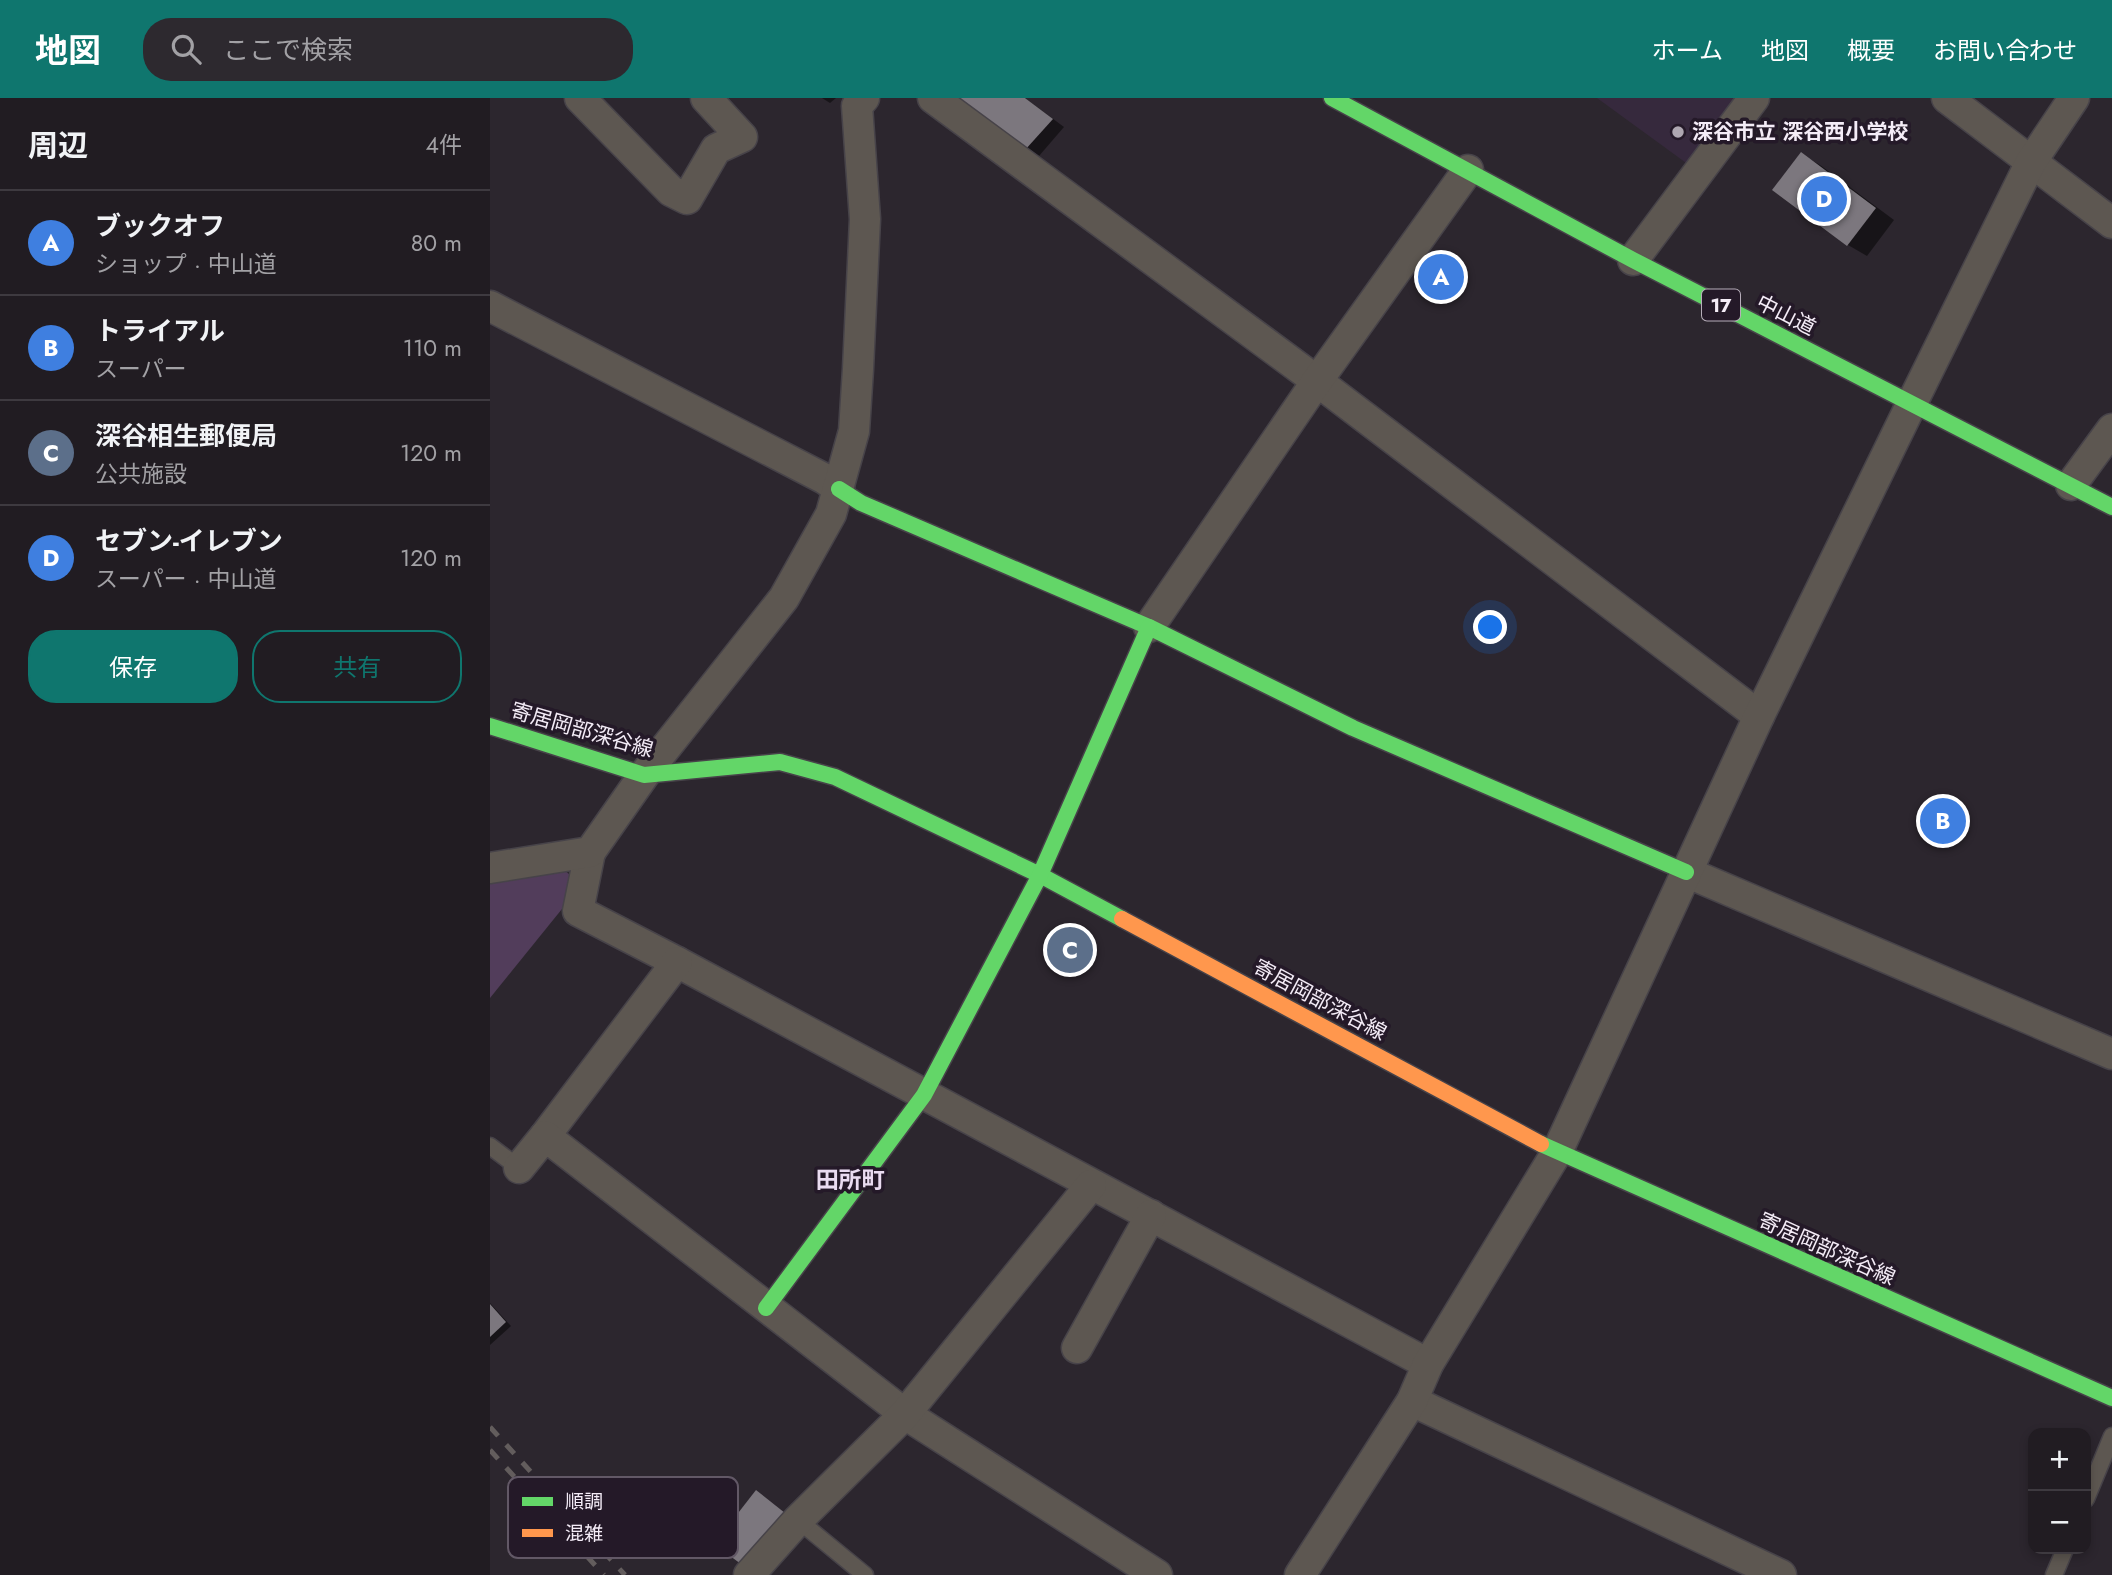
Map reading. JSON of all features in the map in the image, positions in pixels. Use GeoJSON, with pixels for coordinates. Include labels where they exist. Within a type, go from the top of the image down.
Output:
{"type":"FeatureCollection","features":[{"type":"Feature","properties":{"kind":"main road","name":"中山道"},"geometry":{"type":"LineString","coordinates":[[1332,98],[1633,260],[2112,507]]}},
{"type":"Feature","properties":{"kind":"main road"},"geometry":{"type":"LineString","coordinates":[[839,489],[861,503],[1149,627],[1353,728],[1686,872]]}},
{"type":"Feature","properties":{"kind":"main road"},"geometry":{"type":"LineString","coordinates":[[765,1307],[924,1095],[1040,876],[1149,627]]}},
{"type":"Feature","properties":{"kind":"main road","name":"寄居岡部深谷線"},"geometry":{"type":"LineString","coordinates":[[490,726],[644,775],[780,762],[835,777],[1040,876],[1557,1152],[2112,1398]]}},
{"type":"Feature","properties":{"kind":"street"},"geometry":{"type":"LineString","coordinates":[[580,98],[671,191],[687,199],[716,149],[742,137],[706,98]]}},
{"type":"Feature","properties":{"kind":"street"},"geometry":{"type":"LineString","coordinates":[[863,98],[857,106],[865,219],[859,369],[854,431],[831,514],[784,598],[644,775],[590,852],[578,911],[1428,1364]]}},
{"type":"Feature","properties":{"kind":"street"},"geometry":{"type":"LineString","coordinates":[[933,98],[1317,381],[1759,716]]}},
{"type":"Feature","properties":{"kind":"street"},"geometry":{"type":"LineString","coordinates":[[1633,260],[1754,98]]}},
{"type":"Feature","properties":{"kind":"street"},"geometry":{"type":"LineString","coordinates":[[1947,98],[2112,223]]}},
{"type":"Feature","properties":{"kind":"street"},"geometry":{"type":"LineString","coordinates":[[1300,1575],[1412,1401],[1428,1364],[1557,1152],[1759,716],[1912,403],[2031,162],[2074,98]]}},
{"type":"Feature","properties":{"kind":"street"},"geometry":{"type":"LineString","coordinates":[[1149,627],[1317,381],[1468,170]]}},
{"type":"Feature","properties":{"kind":"street"},"geometry":{"type":"LineString","coordinates":[[490,306],[812,472],[839,489]]}},
{"type":"Feature","properties":{"kind":"street"},"geometry":{"type":"LineString","coordinates":[[2071,485],[2112,429]]}},
{"type":"Feature","properties":{"kind":"street"},"geometry":{"type":"LineString","coordinates":[[490,868],[590,852]]}},
{"type":"Feature","properties":{"kind":"street"},"geometry":{"type":"LineString","coordinates":[[1686,872],[2112,1054]]}},
{"type":"Feature","properties":{"kind":"street"},"geometry":{"type":"LineString","coordinates":[[519,1168],[677,962]]}},
{"type":"Feature","properties":{"kind":"street"},"geometry":{"type":"LineString","coordinates":[[545,1136],[905,1414],[1157,1575]]}},
{"type":"Feature","properties":{"kind":"street"},"geometry":{"type":"LineString","coordinates":[[749,1575],[798,1520],[905,1414],[1091,1185]]}},
{"type":"Feature","properties":{"kind":"street"},"geometry":{"type":"LineString","coordinates":[[1077,1348],[1151,1215]]}},
{"type":"Feature","properties":{"kind":"street"},"geometry":{"type":"LineString","coordinates":[[1412,1401],[1781,1575]]}},
{"type":"Feature","properties":{"kind":"lane"},"geometry":{"type":"LineString","coordinates":[[490,1146],[519,1168]]}},
{"type":"Feature","properties":{"kind":"lane"},"geometry":{"type":"LineString","coordinates":[[2089,1491],[2112,1436]]}},
{"type":"Feature","properties":{"kind":"lane"},"geometry":{"type":"LineString","coordinates":[[798,1520],[865,1575]]}},
{"type":"Feature","properties":{"kind":"lane"},"geometry":{"type":"LineString","coordinates":[[2054,1575],[2063,1554]]}},
{"type":"Feature","properties":{"kind":"shaded area","name":"深谷市立 深谷西小学校"},"geometry":{"type":"Polygon","coordinates":[[[1597,98],[1738,98],[1689,165],[1597,98]]]}},
{"type":"Feature","properties":{"kind":"shaded area"},"geometry":{"type":"Polygon","coordinates":[[[562,868],[579,883],[566,904],[490,998],[490,879],[562,868]]]}},
{"type":"Feature","properties":{"kind":"building"},"geometry":{"type":"Polygon","coordinates":[[[953,98],[1025,98],[1053,119],[1025,150],[953,98]]]}},
{"type":"Feature","properties":{"kind":"building"},"geometry":{"type":"Polygon","coordinates":[[[1801,152],[1876,208],[1847,246],[1772,190],[1801,152]]]}},
{"type":"Feature","properties":{"kind":"building"},"geometry":{"type":"Polygon","coordinates":[[[490,1304],[506,1322],[490,1337],[490,1304]]]}},
{"type":"Feature","properties":{"kind":"building"},"geometry":{"type":"Polygon","coordinates":[[[756,1490],[790,1517],[749,1570],[733,1558],[738,1558],[738,1513],[756,1490]]]}},
{"type":"Feature","properties":{"kind":"railway"},"geometry":{"type":"LineString","coordinates":[[490,1427],[536,1477]]}},
{"type":"Feature","properties":{"kind":"railway"},"geometry":{"type":"LineString","coordinates":[[490,1450],[515,1477]]}},
{"type":"Feature","properties":{"kind":"railway"},"geometry":{"type":"LineString","coordinates":[[588,1558],[604,1575]]}},
{"type":"Feature","properties":{"kind":"railway"},"geometry":{"type":"LineString","coordinates":[[609,1558],[625,1575]]}},
{"type":"Feature","properties":{"kind":"traffic: fast"},"geometry":{"type":"LineString","coordinates":[[1332,98],[1633,260],[2112,507]]}},
{"type":"Feature","properties":{"kind":"traffic: fast"},"geometry":{"type":"LineString","coordinates":[[839,489],[861,503],[1149,627],[1353,728],[1686,872]]}},
{"type":"Feature","properties":{"kind":"traffic: fast"},"geometry":{"type":"LineString","coordinates":[[766,1308],[924,1095],[1040,875],[1149,627]]}},
{"type":"Feature","properties":{"kind":"traffic: fast"},"geometry":{"type":"LineString","coordinates":[[490,726],[644,775],[780,762],[835,777],[1040,875],[1122,919]]}},
{"type":"Feature","properties":{"kind":"traffic: fast"},"geometry":{"type":"LineString","coordinates":[[1541,1144],[2112,1398]]}},
{"type":"Feature","properties":{"kind":"traffic: slow"},"geometry":{"type":"LineString","coordinates":[[1122,919],[1541,1144]]}},
{"type":"Feature","properties":{"kind":"place","name":"深谷市立 深谷西小学校"},"geometry":{"type":"Point","coordinates":[1678,132]}},
{"type":"Feature","properties":{"kind":"place","name":"セブン-イレブン"},"geometry":{"type":"Point","coordinates":[1824,199]}},
{"type":"Feature","properties":{"kind":"place","name":"ブックオフ"},"geometry":{"type":"Point","coordinates":[1441,277]}},
{"type":"Feature","properties":{"kind":"place","name":"トライアル"},"geometry":{"type":"Point","coordinates":[1943,821]}},
{"type":"Feature","properties":{"kind":"place","name":"深谷相生郵便局"},"geometry":{"type":"Point","coordinates":[1070,950]}},
{"type":"Feature","properties":{"kind":"district","name":"田所町"},"geometry":{"type":"Point","coordinates":[850,1180]}}]}
